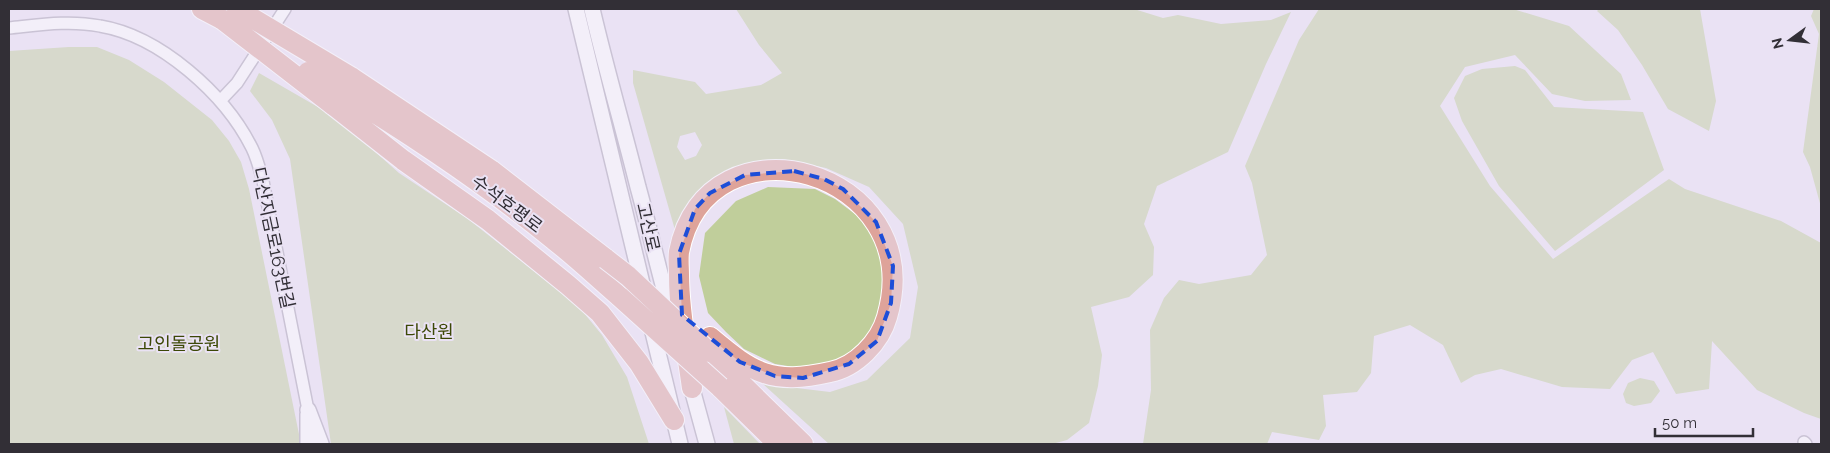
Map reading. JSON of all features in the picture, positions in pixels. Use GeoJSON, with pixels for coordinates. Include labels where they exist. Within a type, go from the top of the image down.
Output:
{"type":"FeatureCollection","features":[{"type":"Feature","properties":{"kind":"highway","name":"수석호평로"},"geometry":{"type":"LineString","coordinates":[[202,9],[230,14],[481,184],[554,240],[720,387],[778,444]]}},
{"type":"Feature","properties":{"kind":"highway"},"geometry":{"type":"LineString","coordinates":[[230,14],[342,91],[403,160],[488,220],[600,313],[639,363],[674,420]]}},
{"type":"Feature","properties":{"kind":"highway","name":"수석호평로"},"geometry":{"type":"LineString","coordinates":[[342,91],[491,170],[628,276],[710,345],[803,444]]}},
{"type":"Feature","properties":{"kind":"highway"},"geometry":{"type":"LineString","coordinates":[[692,388],[679,292],[679,254],[686,228],[695,209],[710,193],[730,181],[752,174],[777,170],[794,171],[824,179],[843,189],[876,222],[886,240],[892,266],[891,303],[886,323],[877,341],[862,355],[835,371],[790,379],[760,372],[710,345]]}},
{"type":"Feature","properties":{"kind":"street"},"geometry":{"type":"LineString","coordinates":[[220,101],[236,82],[283,11],[270,9]]}},
{"type":"Feature","properties":{"kind":"street","name":"고산로"},"geometry":{"type":"LineString","coordinates":[[576,9],[680,444]]}},
{"type":"Feature","properties":{"kind":"street","name":"고산로"},"geometry":{"type":"LineString","coordinates":[[592,9],[603,57],[639,188],[656,262],[707,444]]}},
{"type":"Feature","properties":{"kind":"street","name":"다산지금로163번길"},"geometry":{"type":"LineString","coordinates":[[9,28],[64,23],[100,26],[142,39],[177,61],[220,101],[238,125],[253,150],[263,181],[308,410],[321,444]]}},
{"type":"Feature","properties":{"kind":"street","name":"다산지금로163번길"},"geometry":{"type":"LineString","coordinates":[[308,410],[308,444]]}},
{"type":"Feature","properties":{"kind":"highlighted area"},"geometry":{"type":"Polygon","coordinates":[[[794,171],[824,179],[843,189],[876,222],[893,266],[891,303],[877,341],[849,364],[803,378],[775,376],[740,362],[682,315],[679,254],[695,209],[710,193],[745,175],[794,171]]]}},
{"type":"Feature","properties":{"kind":"green space"},"geometry":{"type":"Polygon","coordinates":[[[736,9],[1134,9],[1163,18],[1178,15],[1221,24],[1271,20],[1291,12],[1228,152],[1157,186],[1144,224],[1154,247],[1153,275],[1129,297],[1091,307],[1102,355],[1098,386],[1089,423],[1067,440],[1052,444],[829,444],[763,384],[830,392],[867,380],[910,338],[918,287],[903,224],[869,187],[826,168],[782,159],[747,167],[677,237],[633,83],[633,70],[695,82],[706,94],[761,85],[782,73],[759,45],[736,9]],[[695,132],[680,136],[677,147],[685,160],[696,156],[702,145],[695,132]]]}},
{"type":"Feature","properties":{"kind":"green space"},"geometry":{"type":"Polygon","coordinates":[[[1319,9],[1513,9],[1569,26],[1621,74],[1631,100],[1585,101],[1552,94],[1515,55],[1465,67],[1440,106],[1490,186],[1553,259],[1669,179],[1685,189],[1781,221],[1821,243],[1821,419],[1804,413],[1757,390],[1712,341],[1709,389],[1676,394],[1653,352],[1632,360],[1610,389],[1562,387],[1501,369],[1475,375],[1461,383],[1443,345],[1410,325],[1374,336],[1371,373],[1357,392],[1323,395],[1326,426],[1319,440],[1272,432],[1267,444],[1143,444],[1151,390],[1150,330],[1164,298],[1179,280],[1199,284],[1251,275],[1267,255],[1252,183],[1245,166],[1299,40],[1319,9]]]}},
{"type":"Feature","properties":{"kind":"green space"},"geometry":{"type":"Polygon","coordinates":[[[1599,9],[1700,9],[1716,101],[1709,131],[1668,109],[1642,65],[1618,30],[1597,11],[1599,9]]]}},
{"type":"Feature","properties":{"kind":"green space"},"geometry":{"type":"Polygon","coordinates":[[[1814,9],[1821,9],[1821,207],[1810,167],[1803,152],[1819,34],[1811,16],[1814,9]]]}},
{"type":"Feature","properties":{"kind":"green space","name":"고인돌공원"},"geometry":{"type":"Polygon","coordinates":[[[97,47],[129,60],[164,82],[212,120],[229,141],[241,162],[249,189],[301,444],[9,444],[9,51],[97,47]]]}},
{"type":"Feature","properties":{"kind":"green space"},"geometry":{"type":"Polygon","coordinates":[[[1515,66],[1525,70],[1554,107],[1643,112],[1664,170],[1555,251],[1499,186],[1462,121],[1454,98],[1465,76],[1482,69],[1515,66]]]}},
{"type":"Feature","properties":{"kind":"green space","name":"다산원"},"geometry":{"type":"Polygon","coordinates":[[[259,73],[337,118],[399,173],[468,219],[579,307],[602,335],[627,377],[649,444],[331,444],[290,159],[272,120],[250,91],[259,73]]]}},
{"type":"Feature","properties":{"kind":"green space"},"geometry":{"type":"Polygon","coordinates":[[[768,187],[815,189],[835,199],[863,220],[881,245],[891,283],[864,347],[832,364],[807,369],[775,364],[744,349],[708,313],[699,276],[705,233],[736,201],[768,187]]]}},
{"type":"Feature","properties":{"kind":"green space"},"geometry":{"type":"Polygon","coordinates":[[[1640,378],[1654,381],[1660,391],[1651,403],[1634,406],[1626,403],[1623,394],[1628,383],[1640,378]]]}},
{"type":"Feature","properties":{"kind":"green space"},"geometry":{"type":"Polygon","coordinates":[[[724,407],[760,444],[734,444],[724,407]]]}}]}
